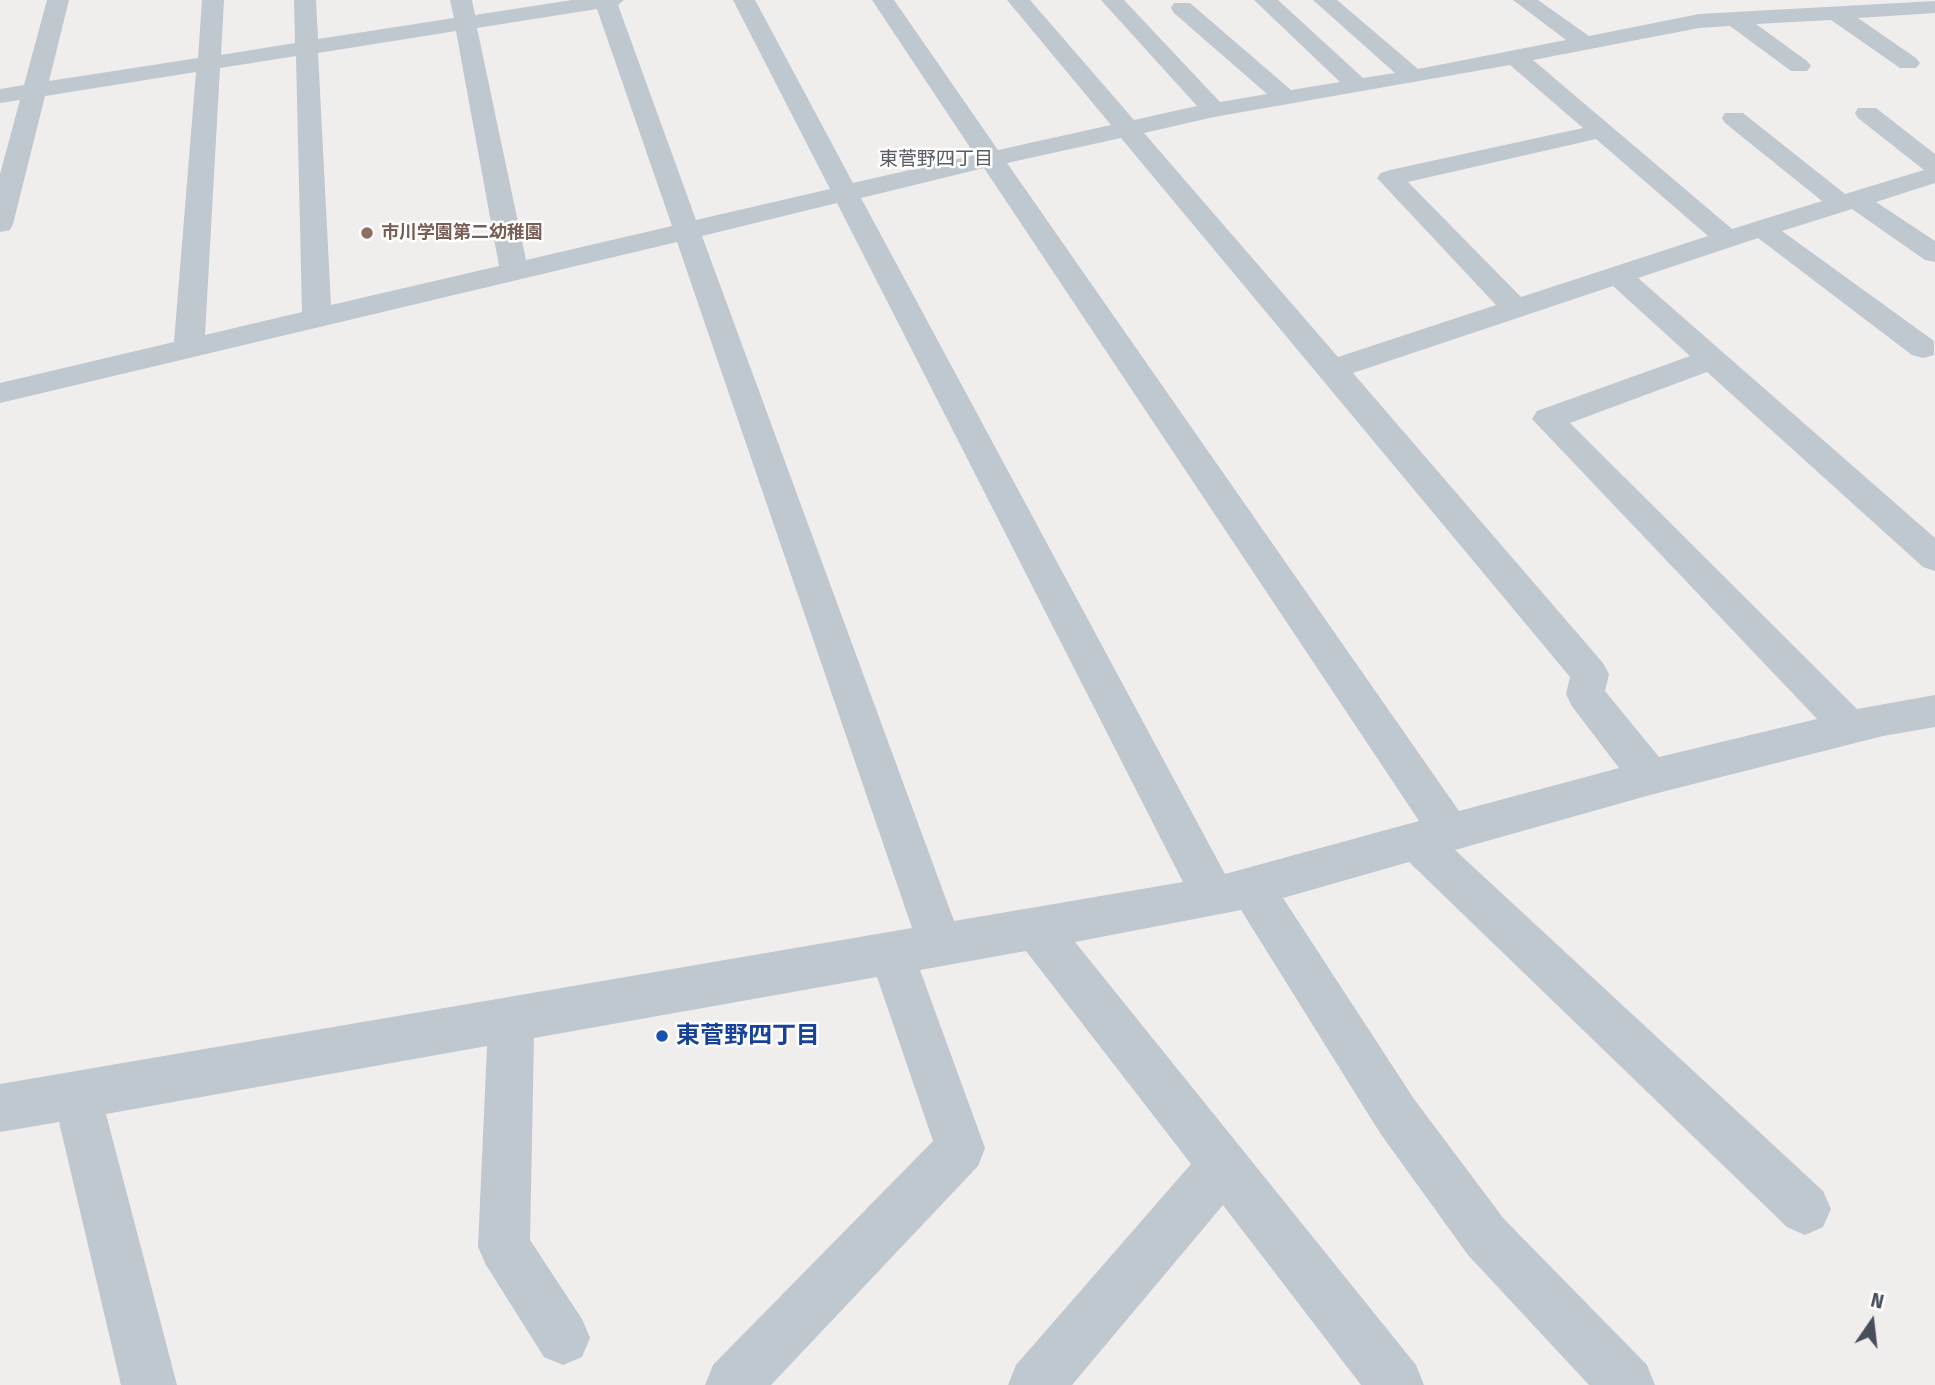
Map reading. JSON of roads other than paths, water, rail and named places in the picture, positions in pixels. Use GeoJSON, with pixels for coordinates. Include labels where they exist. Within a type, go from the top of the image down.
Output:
{"type":"FeatureCollection","features":[{"type":"Feature","properties":{"kind":"street"},"geometry":{"type":"LineString","coordinates":[[0,224],[58,0]]}},
{"type":"Feature","properties":{"kind":"street"},"geometry":{"type":"LineString","coordinates":[[188,348],[213,0]]}},
{"type":"Feature","properties":{"kind":"street"},"geometry":{"type":"LineString","coordinates":[[305,0],[317,318]]}},
{"type":"Feature","properties":{"kind":"street"},"geometry":{"type":"LineString","coordinates":[[0,96],[306,48],[464,11],[608,0],[940,945]]}},
{"type":"Feature","properties":{"kind":"street"},"geometry":{"type":"LineString","coordinates":[[744,0],[847,194],[1233,892],[1486,1237],[1627,1385]]}},
{"type":"Feature","properties":{"kind":"street"},"geometry":{"type":"LineString","coordinates":[[883,0],[991,159],[1433,837],[1805,1209]]}},
{"type":"Feature","properties":{"kind":"street"},"geometry":{"type":"LineString","coordinates":[[1018,0],[1590,674],[1585,694],[1650,777]]}},
{"type":"Feature","properties":{"kind":"street"},"geometry":{"type":"LineString","coordinates":[[1112,0],[1214,110]]}},
{"type":"Feature","properties":{"kind":"street"},"geometry":{"type":"LineString","coordinates":[[1265,0],[1358,86]]}},
{"type":"Feature","properties":{"kind":"street"},"geometry":{"type":"LineString","coordinates":[[1324,0],[1413,77]]}},
{"type":"Feature","properties":{"kind":"street"},"geometry":{"type":"LineString","coordinates":[[1526,0],[1583,42]]}},
{"type":"Feature","properties":{"kind":"street"},"geometry":{"type":"LineString","coordinates":[[0,393],[991,159],[1214,110],[1413,77],[1699,21],[1930,5]]}},
{"type":"Feature","properties":{"kind":"street"},"geometry":{"type":"LineString","coordinates":[[1182,8],[1286,98]]}},
{"type":"Feature","properties":{"kind":"street"},"geometry":{"type":"LineString","coordinates":[[464,11],[513,272]]}},
{"type":"Feature","properties":{"kind":"street"},"geometry":{"type":"LineString","coordinates":[[1836,13],[1908,63]]}},
{"type":"Feature","properties":{"kind":"street"},"geometry":{"type":"LineString","coordinates":[[1735,19],[1800,66]]}},
{"type":"Feature","properties":{"kind":"street"},"geometry":{"type":"LineString","coordinates":[[1515,58],[1727,239]]}},
{"type":"Feature","properties":{"kind":"street"},"geometry":{"type":"LineString","coordinates":[[1867,113],[1935,166]]}},
{"type":"Feature","properties":{"kind":"street"},"geometry":{"type":"LineString","coordinates":[[1734,118],[1848,201],[1935,254]]}},
{"type":"Feature","properties":{"kind":"street"},"geometry":{"type":"LineString","coordinates":[[1517,310],[1390,178],[1601,131]]}},
{"type":"Feature","properties":{"kind":"street"},"geometry":{"type":"LineString","coordinates":[[1330,370],[1761,228],[1935,175]]}},
{"type":"Feature","properties":{"kind":"street"},"geometry":{"type":"LineString","coordinates":[[1761,228],[1923,348]]}},
{"type":"Feature","properties":{"kind":"street"},"geometry":{"type":"LineString","coordinates":[[1619,276],[1935,558]]}},
{"type":"Feature","properties":{"kind":"street"},"geometry":{"type":"LineString","coordinates":[[1712,359],[1548,419],[1850,727]]}},
{"type":"Feature","properties":{"kind":"street"},"geometry":{"type":"LineString","coordinates":[[0,1108],[1037,929],[1233,892],[1650,777],[1850,727],[1935,712]]}},
{"type":"Feature","properties":{"kind":"street"},"geometry":{"type":"LineString","coordinates":[[1037,929],[1396,1385]]}},
{"type":"Feature","properties":{"kind":"street"},"geometry":{"type":"LineString","coordinates":[[733,1385],[960,1149],[891,953]]}},
{"type":"Feature","properties":{"kind":"street"},"geometry":{"type":"LineString","coordinates":[[511,1020],[504,1248],[562,1338]]}},
{"type":"Feature","properties":{"kind":"street"},"geometry":{"type":"LineString","coordinates":[[77,1094],[149,1385]]}},
{"type":"Feature","properties":{"kind":"street"},"geometry":{"type":"LineString","coordinates":[[1036,1385],[1223,1165]]}},
{"type":"Feature","properties":{"kind":"place","name":"市川学園第二幼稚園"},"geometry":{"type":"Point","coordinates":[367,233]}},
{"type":"Feature","properties":{"kind":"place","name":"東菅野四丁目"},"geometry":{"type":"Point","coordinates":[662,1036]}},
{"type":"Feature","properties":{"kind":"district","name":"東菅野四丁目"},"geometry":{"type":"Point","coordinates":[936,160]}}]}
